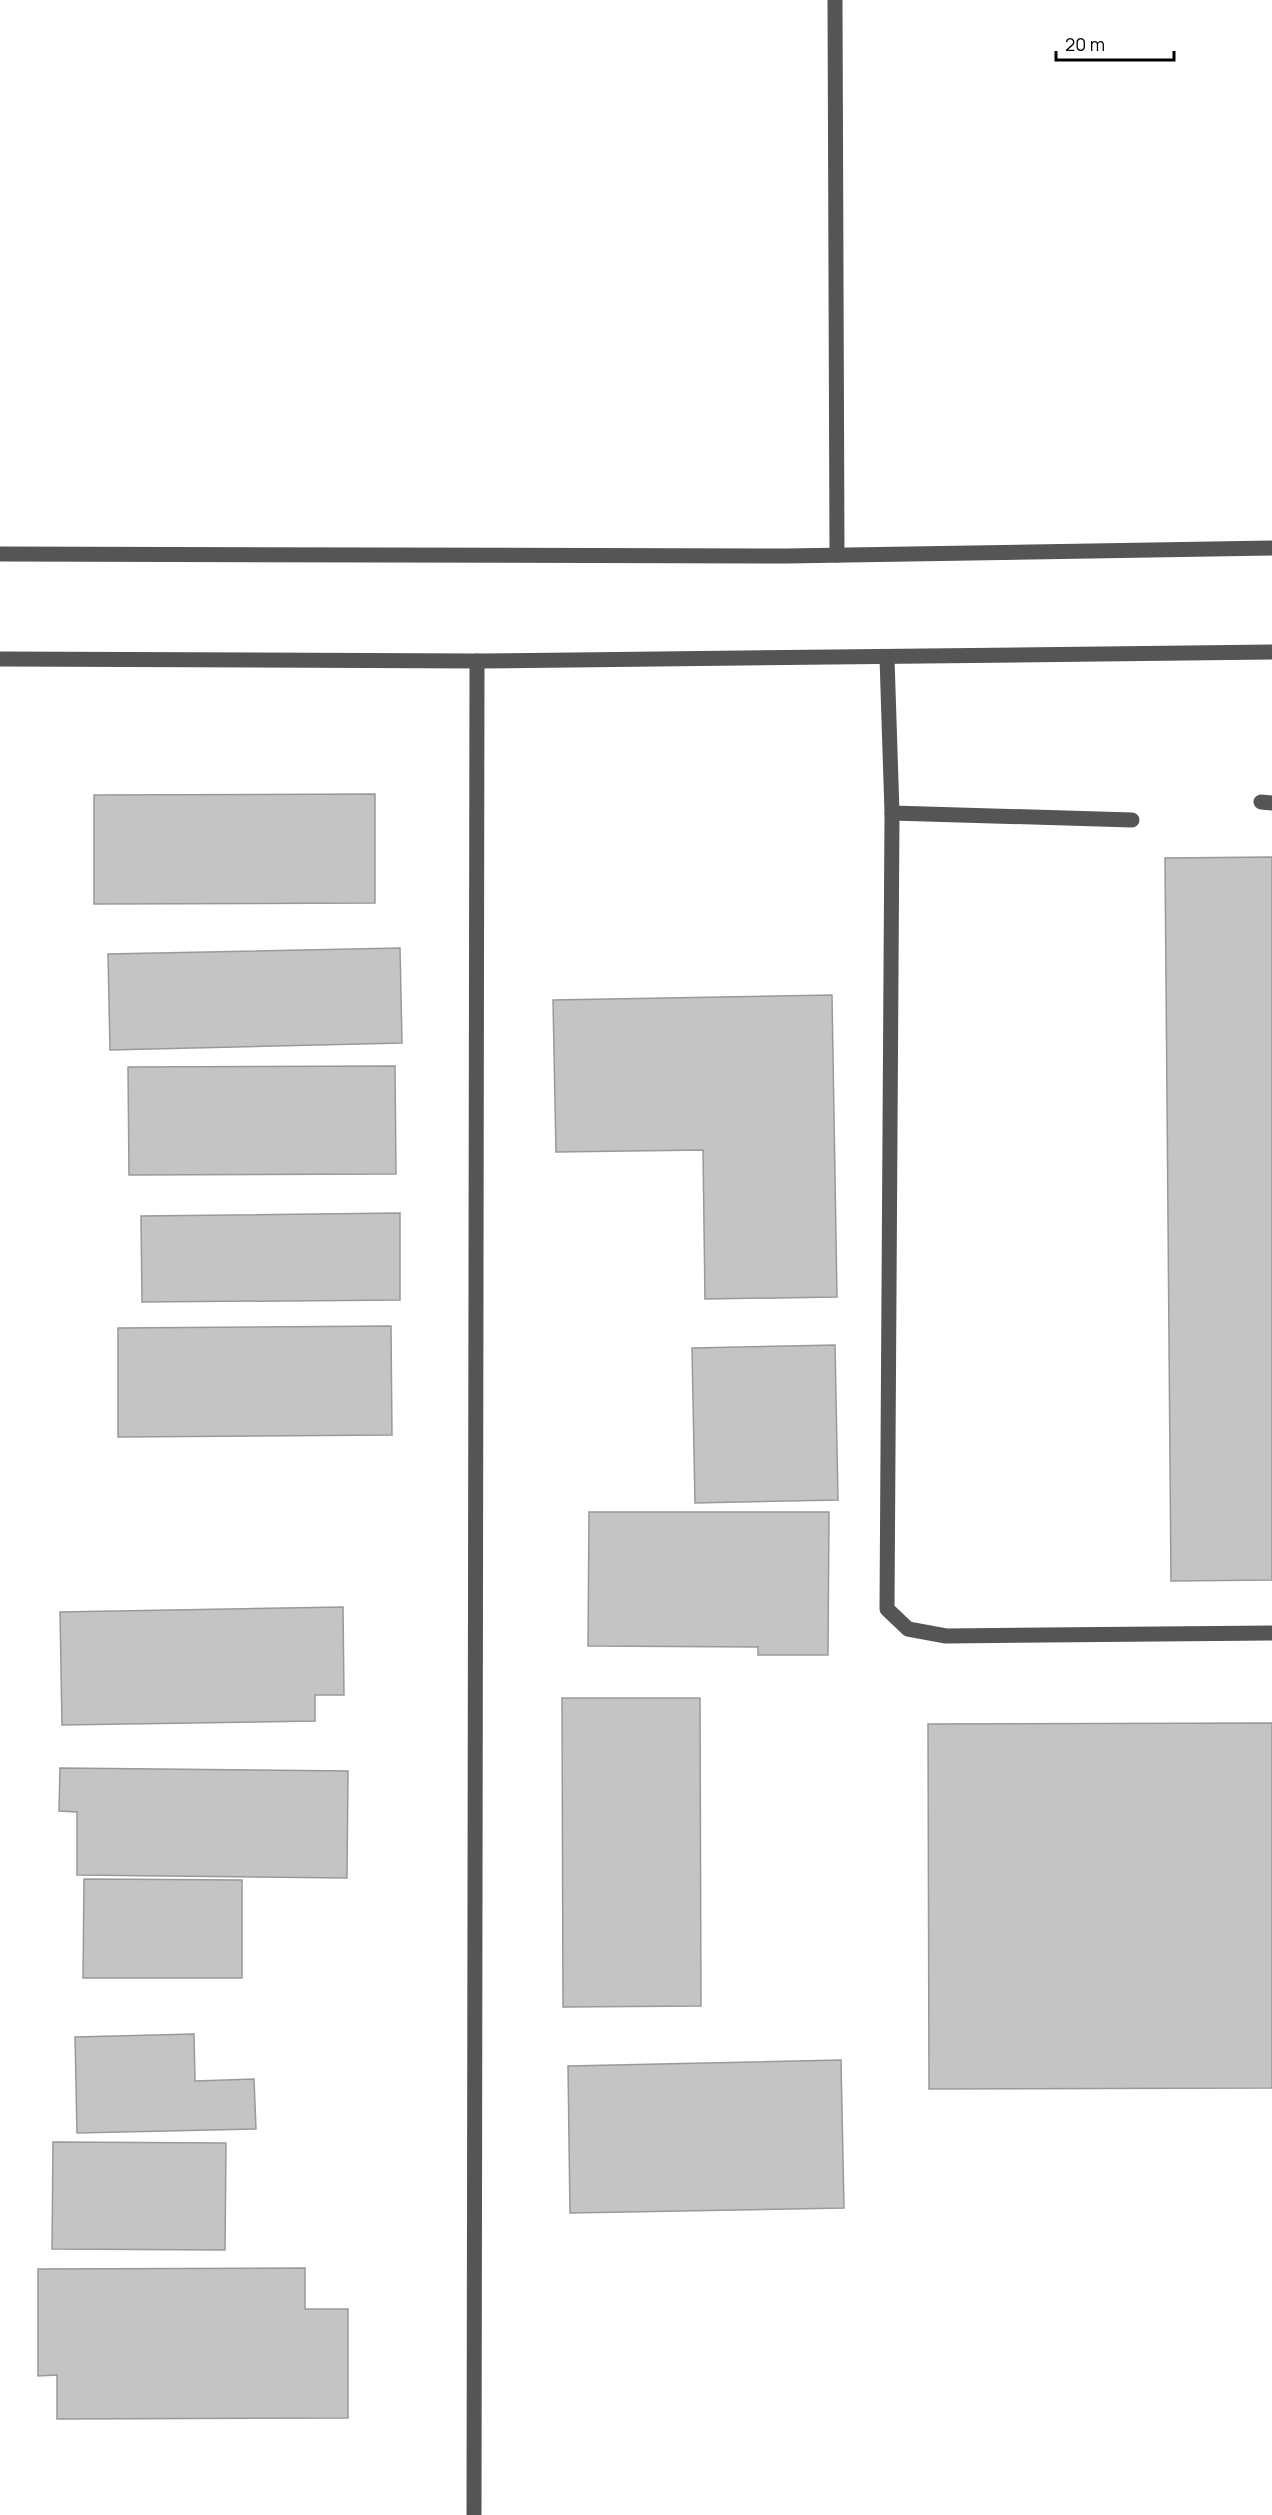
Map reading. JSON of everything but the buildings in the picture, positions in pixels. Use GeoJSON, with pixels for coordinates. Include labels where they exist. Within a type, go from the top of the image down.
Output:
{"type":"FeatureCollection","features":[{"type":"Feature","properties":{"kind":"street"},"geometry":{"type":"LineString","coordinates":[[835,0],[837,555]]}},
{"type":"Feature","properties":{"kind":"street"},"geometry":{"type":"LineString","coordinates":[[0,554],[837,555],[1272,548]]}},
{"type":"Feature","properties":{"kind":"street"},"geometry":{"type":"LineString","coordinates":[[0,659],[477,661],[1272,652]]}},
{"type":"Feature","properties":{"kind":"street"},"geometry":{"type":"LineString","coordinates":[[887,658],[892,813],[887,1609],[908,1629],[946,1636],[1272,1633]]}},
{"type":"Feature","properties":{"kind":"street"},"geometry":{"type":"LineString","coordinates":[[474,2515],[477,661]]}},
{"type":"Feature","properties":{"kind":"street"},"geometry":{"type":"LineString","coordinates":[[892,813],[1132,820]]}}]}
